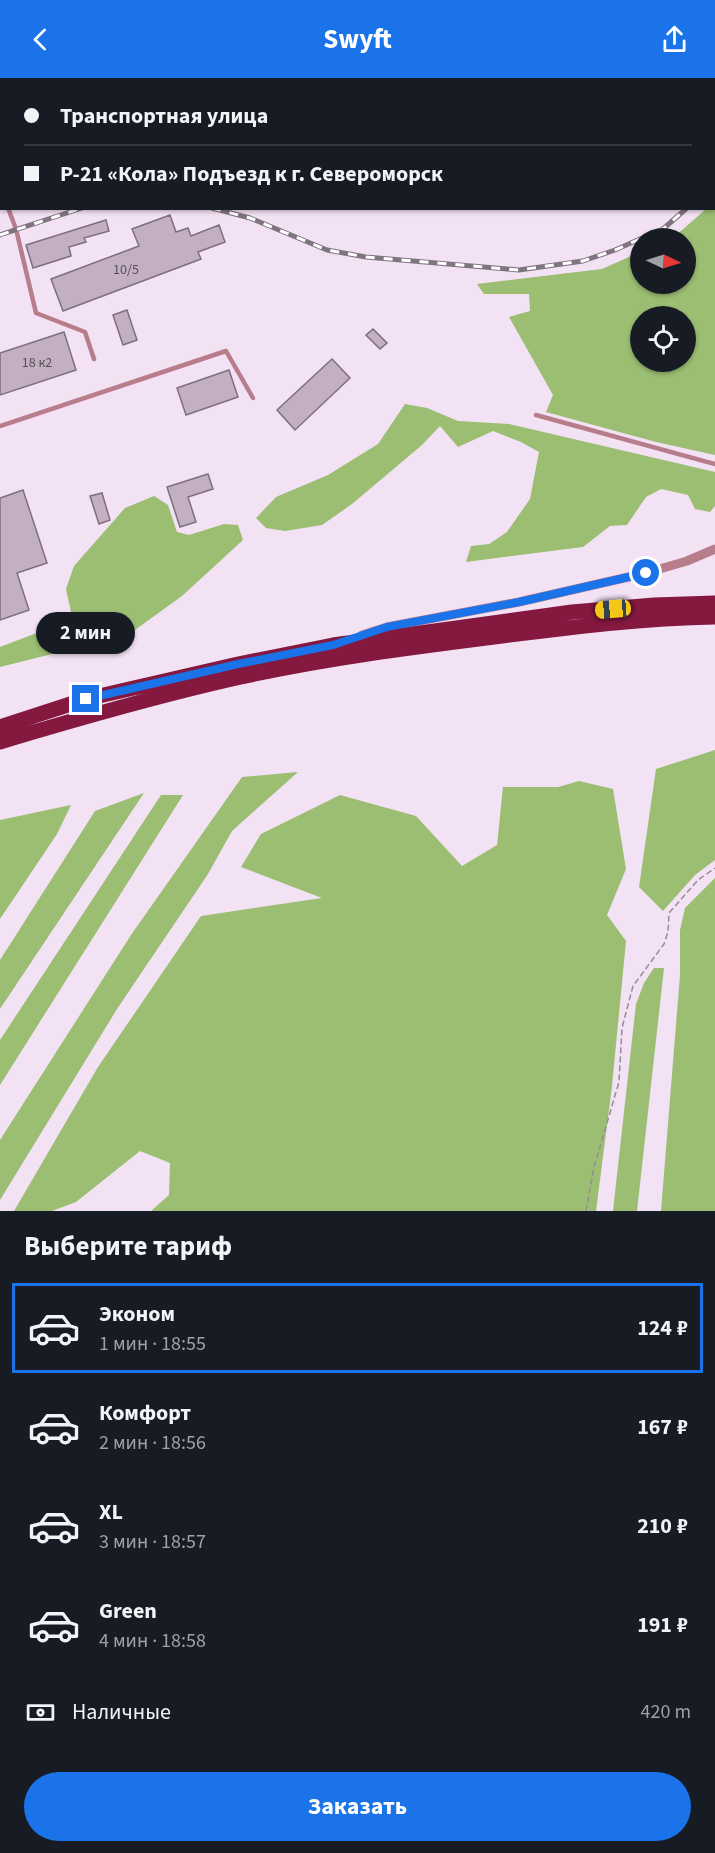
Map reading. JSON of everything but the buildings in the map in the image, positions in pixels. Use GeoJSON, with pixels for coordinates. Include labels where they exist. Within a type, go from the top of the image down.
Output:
{"type":"FeatureCollection","features":[{"type":"Feature","properties":{"kind":"main road"},"geometry":{"type":"LineString","coordinates":[[0,727],[86,699],[333,645],[572,612],[654,605],[715,603]]}},
{"type":"Feature","properties":{"kind":"main road"},"geometry":{"type":"LineString","coordinates":[[0,742],[89,715],[230,680],[345,657],[596,624],[715,617]]}},
{"type":"Feature","properties":{"kind":"street"},"geometry":{"type":"LineString","coordinates":[[333,645],[387,627],[519,602],[646,573],[687,561],[715,549]]}},
{"type":"Feature","properties":{"kind":"lane"},"geometry":{"type":"LineString","coordinates":[[9,210],[16,229],[36,313],[85,332],[94,359]]}},
{"type":"Feature","properties":{"kind":"lane"},"geometry":{"type":"LineString","coordinates":[[0,426],[226,351],[253,398]]}},
{"type":"Feature","properties":{"kind":"lane"},"geometry":{"type":"LineString","coordinates":[[536,415],[715,464]]}},
{"type":"Feature","properties":{"kind":"path"},"geometry":{"type":"LineString","coordinates":[[586,1211],[594,1167],[619,1083],[622,1028],[633,986],[664,944],[668,932],[669,913],[698,880],[715,868]]}},
{"type":"Feature","properties":{"kind":"green space"},"geometry":{"type":"Polygon","coordinates":[[[705,210],[715,210],[715,455],[656,442],[546,412],[553,395],[509,317],[530,311],[529,294],[484,294],[477,284],[602,269],[630,256],[630,294],[696,294],[696,228],[684,228],[705,210]]]}},
{"type":"Feature","properties":{"kind":"green space"},"geometry":{"type":"Polygon","coordinates":[[[405,404],[427,408],[458,421],[509,424],[715,472],[715,506],[710,512],[695,509],[688,495],[661,489],[646,497],[627,525],[610,526],[583,547],[466,562],[471,546],[489,544],[507,532],[530,499],[539,452],[493,431],[458,447],[440,426],[422,445],[352,504],[322,525],[285,531],[266,528],[256,518],[276,497],[328,475],[378,444],[405,404]]]}},
{"type":"Feature","properties":{"kind":"green space"},"geometry":{"type":"Polygon","coordinates":[[[154,496],[168,505],[177,532],[189,535],[224,524],[238,525],[243,540],[182,596],[128,635],[0,667],[0,647],[63,623],[71,612],[66,589],[74,566],[125,508],[154,496]]]}},
{"type":"Feature","properties":{"kind":"green space"},"geometry":{"type":"Polygon","coordinates":[[[715,750],[715,860],[695,875],[663,911],[639,887],[656,769],[715,750]]]}},
{"type":"Feature","properties":{"kind":"green space"},"geometry":{"type":"Polygon","coordinates":[[[298,772],[232,831],[208,874],[117,1009],[0,1200],[0,1140],[131,935],[242,777],[298,772]]]}},
{"type":"Feature","properties":{"kind":"green space"},"geometry":{"type":"Polygon","coordinates":[[[579,781],[613,789],[626,869],[607,915],[626,941],[612,1086],[596,1211],[151,1211],[169,1195],[170,1163],[140,1151],[76,1202],[52,1211],[14,1211],[98,1067],[201,916],[322,898],[241,867],[261,834],[340,795],[416,816],[462,866],[497,845],[503,787],[558,787],[579,781]]]}},
{"type":"Feature","properties":{"kind":"green space"},"geometry":{"type":"Polygon","coordinates":[[[144,793],[0,1009],[0,960],[95,811],[144,793]]]}},
{"type":"Feature","properties":{"kind":"green space"},"geometry":{"type":"Polygon","coordinates":[[[161,795],[183,795],[0,1085],[0,1040],[161,795]]]}},
{"type":"Feature","properties":{"kind":"green space"},"geometry":{"type":"Polygon","coordinates":[[[71,805],[57,834],[0,919],[0,820],[71,805]]]}},
{"type":"Feature","properties":{"kind":"green space"},"geometry":{"type":"Polygon","coordinates":[[[715,878],[715,1211],[661,1211],[680,975],[680,930],[685,908],[715,878]]]}},
{"type":"Feature","properties":{"kind":"green space"},"geometry":{"type":"Polygon","coordinates":[[[654,968],[664,968],[637,1211],[613,1211],[636,1004],[644,983],[654,968]]]}},
{"type":"Feature","properties":{"kind":"railway"},"geometry":{"type":"LineString","coordinates":[[0,235],[76,210]]}},
{"type":"Feature","properties":{"kind":"railway"},"geometry":{"type":"LineString","coordinates":[[220,210],[250,218],[327,250],[366,257],[519,270],[583,261],[630,243]]}},
{"type":"Feature","properties":{"kind":"railway"},"geometry":{"type":"LineString","coordinates":[[664,228],[685,210]]}},
{"type":"Feature","properties":{"kind":"route"},"geometry":{"type":"LineString","coordinates":[[86,699],[333,645],[387,627],[519,602],[646,573]]}}]}
